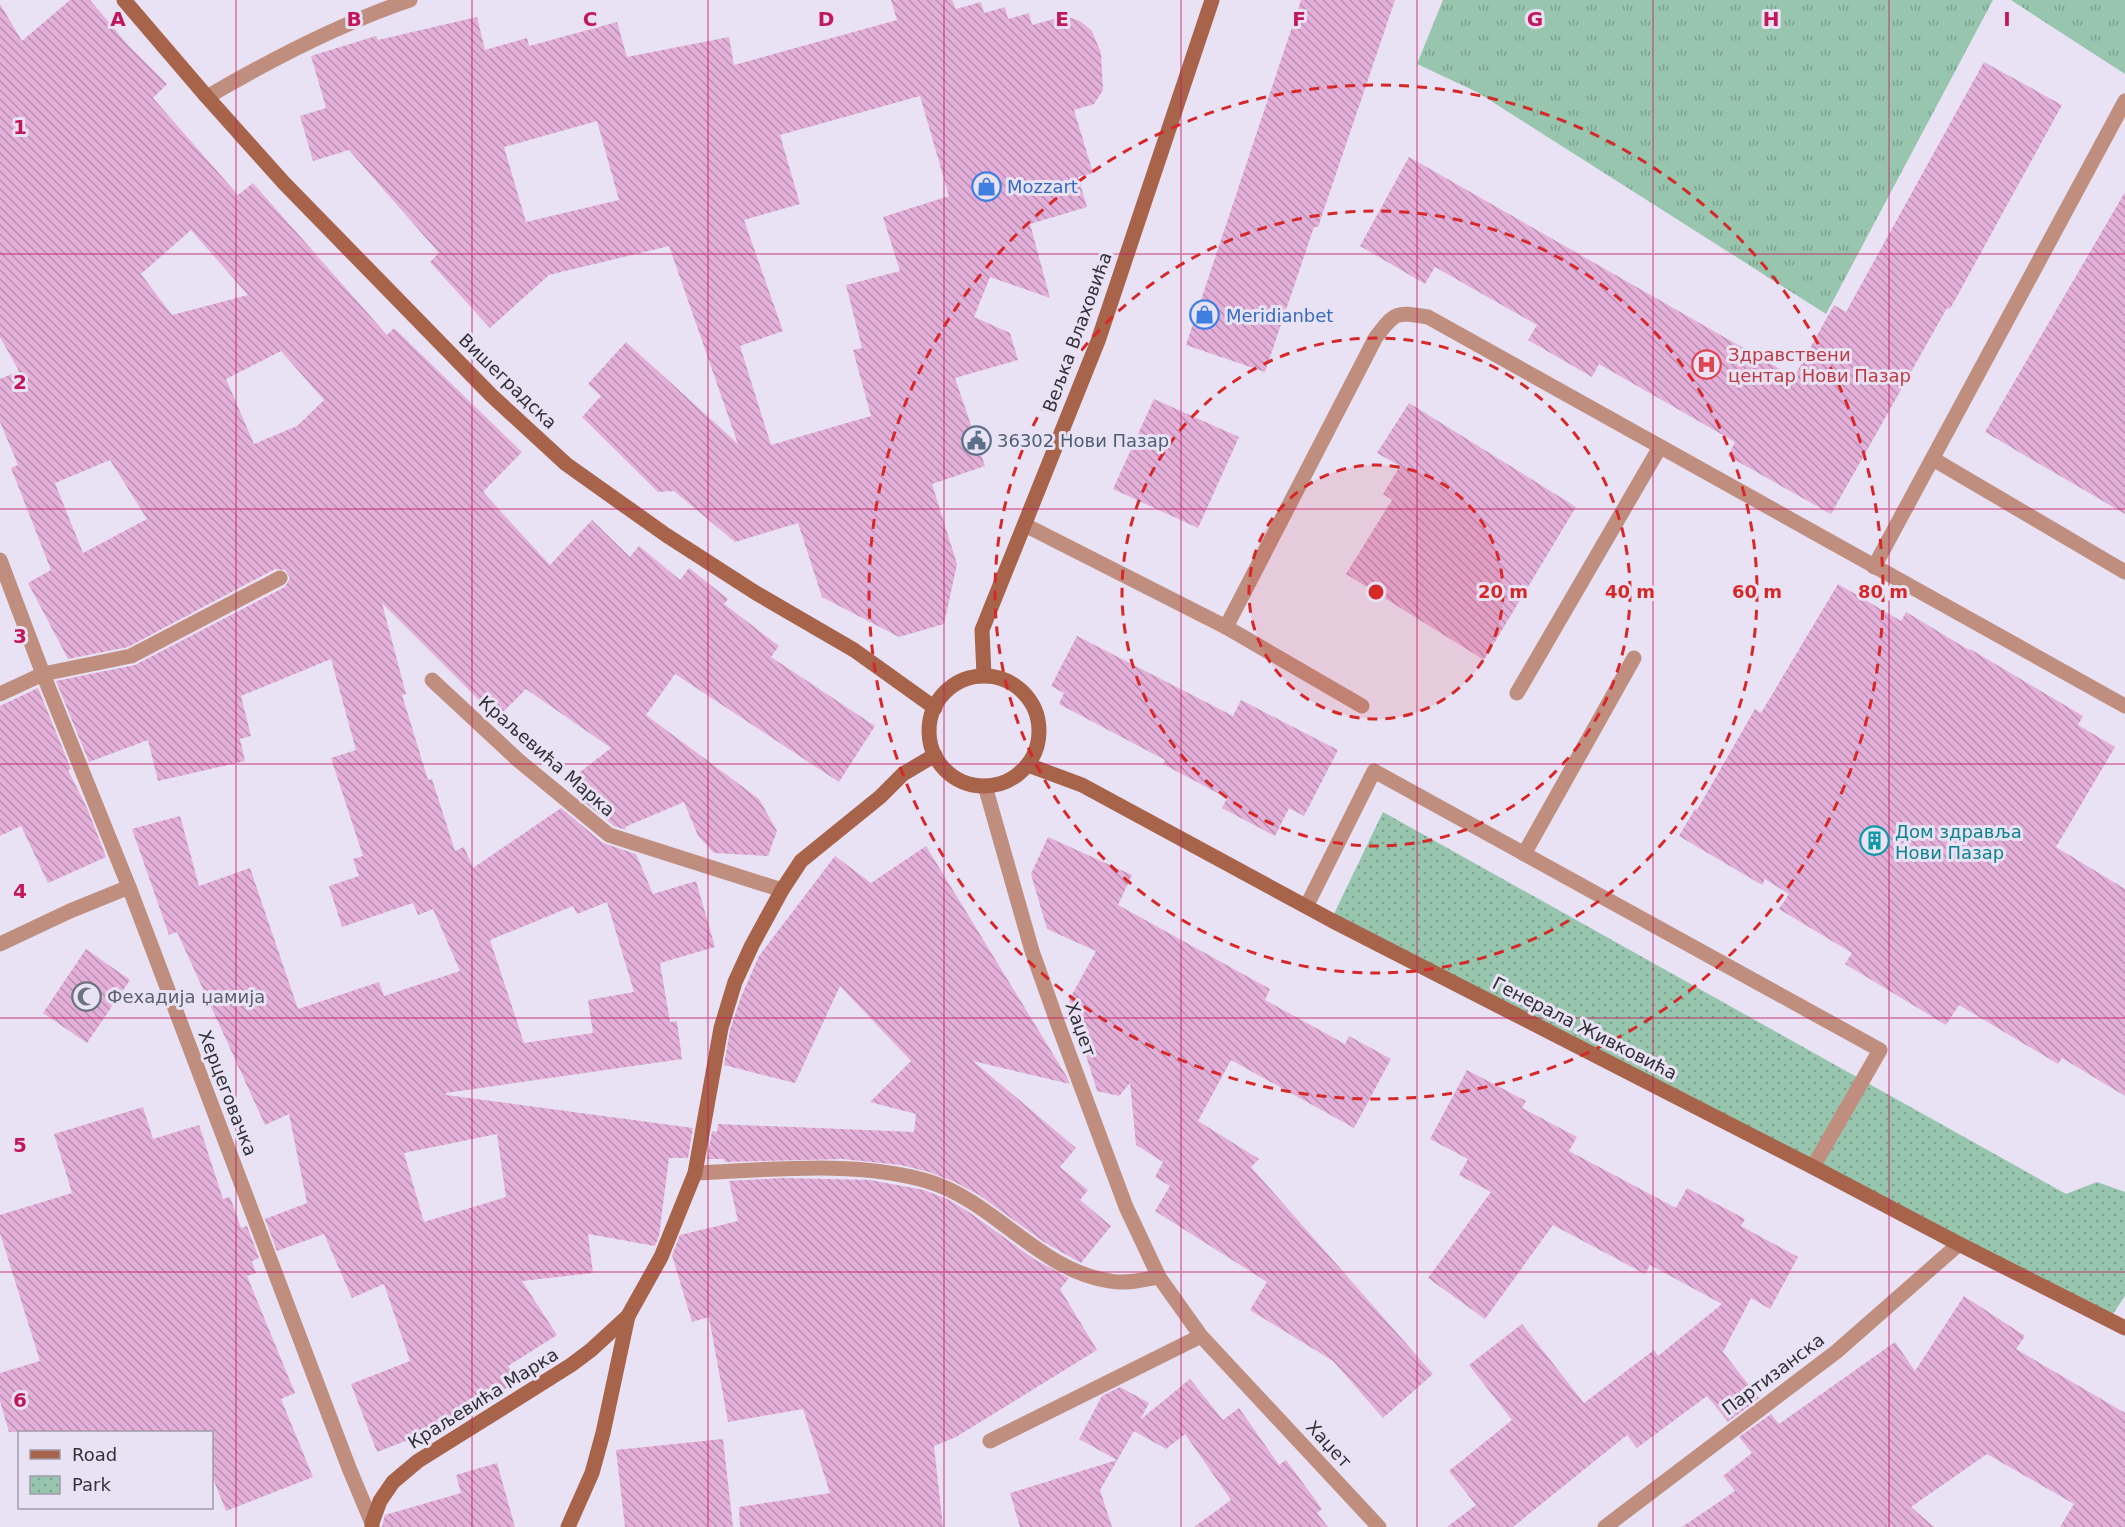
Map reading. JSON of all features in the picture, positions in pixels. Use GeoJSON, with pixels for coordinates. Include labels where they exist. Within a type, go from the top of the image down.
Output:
{"type":"FeatureCollection","features":[{"type":"Feature","properties":{"kind":"street","name":"Вишеградска"},"geometry":{"type":"LineString","coordinates":[[124,0],[284,183],[491,395],[566,464],[666,535],[854,650],[935,708]]}},
{"type":"Feature","properties":{"kind":"street"},"geometry":{"type":"LineString","coordinates":[[207,97],[305,44],[355,21],[410,0]]}},
{"type":"Feature","properties":{"kind":"street","name":"Вељка Влаховића"},"geometry":{"type":"LineString","coordinates":[[984,675],[982,630],[1098,340],[1208,0]]}},
{"type":"Feature","properties":{"kind":"street"},"geometry":{"type":"LineString","coordinates":[[1874,567],[2125,101]]}},
{"type":"Feature","properties":{"kind":"street"},"geometry":{"type":"LineString","coordinates":[[1226,627],[1376,337],[1388,321],[1402,313],[1428,317],[2125,706]]}},
{"type":"Feature","properties":{"kind":"street"},"geometry":{"type":"LineString","coordinates":[[1517,693],[1660,447]]}},
{"type":"Feature","properties":{"kind":"street"},"geometry":{"type":"LineString","coordinates":[[1933,459],[2125,572]]}},
{"type":"Feature","properties":{"kind":"street"},"geometry":{"type":"LineString","coordinates":[[1025,525],[1226,627],[1362,706]]}},
{"type":"Feature","properties":{"kind":"street","name":"Херцеговачка"},"geometry":{"type":"LineString","coordinates":[[0,560],[43,674],[129,887],[372,1525]]}},
{"type":"Feature","properties":{"kind":"street"},"geometry":{"type":"LineString","coordinates":[[0,694],[43,674],[131,656],[280,578]]}},
{"type":"Feature","properties":{"kind":"street"},"geometry":{"type":"LineString","coordinates":[[1524,854],[1634,658]]}},
{"type":"Feature","properties":{"kind":"street"},"geometry":{"type":"LineString","coordinates":[[984,675],[1008,681],[1027,696],[1034,706],[1040,731],[1034,754],[1019,774],[1008,780],[985,786],[973,785],[950,774],[935,755],[930,731],[931,719],[941,697],[960,681],[984,675]]}},
{"type":"Feature","properties":{"kind":"street","name":"Краљевића Марка"},"geometry":{"type":"LineString","coordinates":[[432,680],[518,760],[609,835],[782,890]]}},
{"type":"Feature","properties":{"kind":"street","name":"Краљевића Марка"},"geometry":{"type":"LineString","coordinates":[[568,1527],[592,1473],[628,1316],[661,1257],[695,1173],[721,1028],[735,982],[752,945],[801,861],[880,797],[903,774],[935,755]]}},
{"type":"Feature","properties":{"kind":"street","name":"Генерала Живковића"},"geometry":{"type":"LineString","coordinates":[[1028,765],[1082,785],[1307,906],[2125,1328]]}},
{"type":"Feature","properties":{"kind":"street"},"geometry":{"type":"LineString","coordinates":[[1307,906],[1374,771],[1880,1050],[1813,1167]]}},
{"type":"Feature","properties":{"kind":"street","name":"Хаџет"},"geometry":{"type":"LineString","coordinates":[[985,786],[1032,951],[1059,1027],[1126,1207],[1160,1277],[1201,1336],[1379,1527]]}},
{"type":"Feature","properties":{"kind":"street"},"geometry":{"type":"LineString","coordinates":[[0,944],[129,887]]}},
{"type":"Feature","properties":{"kind":"street"},"geometry":{"type":"LineString","coordinates":[[695,1173],[782,1169],[857,1170],[900,1174],[953,1191],[986,1210],[1056,1262],[1082,1275],[1111,1282],[1134,1282],[1160,1277]]}},
{"type":"Feature","properties":{"kind":"street","name":"Партизанска"},"geometry":{"type":"LineString","coordinates":[[1605,1527],[1836,1352],[1959,1244]]}},
{"type":"Feature","properties":{"kind":"street","name":"Краљевића Марка"},"geometry":{"type":"LineString","coordinates":[[372,1525],[380,1501],[393,1482],[418,1461],[571,1365],[628,1316]]}},
{"type":"Feature","properties":{"kind":"street"},"geometry":{"type":"LineString","coordinates":[[990,1441],[1201,1336]]}},
{"type":"Feature","properties":{"kind":"green space"},"geometry":{"type":"Polygon","coordinates":[[[1443,0],[1993,0],[1826,314],[1477,92],[1417,64],[1443,0]]]}},
{"type":"Feature","properties":{"kind":"green space"},"geometry":{"type":"Polygon","coordinates":[[[2011,0],[2125,0],[2125,74],[2011,0]]]}},
{"type":"Feature","properties":{"kind":"green space"},"geometry":{"type":"Polygon","coordinates":[[[1383,812],[2066,1194],[2097,1182],[2125,1192],[2125,1296],[2109,1320],[1331,920],[1383,812]]]}},
{"type":"Feature","properties":{"kind":"building"},"geometry":{"type":"Polygon","coordinates":[[[70,0],[90,0],[127,44],[167,84],[153,98],[238,195],[253,183],[387,335],[394,328],[522,452],[483,492],[550,565],[592,520],[630,557],[639,546],[680,580],[689,568],[728,599],[724,604],[779,646],[771,657],[875,726],[839,782],[675,674],[646,715],[759,799],[777,831],[768,856],[714,853],[698,836],[684,802],[625,827],[626,830],[614,826],[578,797],[583,793],[571,779],[611,748],[526,689],[497,718],[382,603],[406,694],[402,695],[428,780],[432,779],[455,851],[464,847],[473,868],[561,808],[603,843],[636,854],[653,894],[696,881],[715,947],[660,963],[670,1022],[677,1021],[682,1059],[446,1093],[446,1095],[693,1128],[688,1158],[669,1158],[659,1236],[655,1246],[588,1234],[593,1273],[522,1281],[557,1335],[508,1366],[518,1381],[447,1425],[377,1452],[351,1384],[410,1361],[384,1284],[352,1298],[324,1234],[277,1251],[265,1219],[307,1203],[289,1114],[265,1125],[177,932],[169,935],[132,829],[180,816],[199,886],[250,868],[298,1009],[379,982],[384,996],[460,971],[433,909],[418,915],[413,903],[342,927],[329,886],[359,876],[353,859],[363,856],[331,758],[356,750],[331,659],[241,696],[251,736],[240,739],[245,761],[158,781],[148,740],[89,762],[56,681],[135,665],[285,587],[290,578],[285,570],[275,569],[128,647],[68,659],[28,583],[51,570],[11,468],[18,465],[0,422],[0,379],[19,371],[0,337],[0,4],[22,41],[70,0]],[[191,230],[141,274],[172,315],[248,295],[191,230]],[[281,351],[226,379],[254,444],[297,426],[324,400],[281,351]],[[110,460],[55,483],[83,553],[147,519],[110,460]],[[607,902],[577,914],[573,906],[490,940],[524,1043],[593,1033],[588,1000],[634,992],[607,902]],[[497,1134],[404,1153],[424,1222],[506,1197],[497,1134]]]}},
{"type":"Feature","properties":{"kind":"building"},"geometry":{"type":"Polygon","coordinates":[[[891,0],[952,0],[956,9],[981,2],[984,13],[1005,7],[1008,19],[1029,13],[1032,25],[1065,16],[1080,21],[1092,31],[1101,53],[1103,90],[1094,104],[1074,110],[1093,173],[1078,177],[1087,207],[1030,224],[1050,298],[990,277],[974,317],[1010,333],[1018,360],[955,378],[985,466],[932,484],[957,564],[944,624],[899,637],[822,597],[798,523],[735,542],[674,491],[658,492],[582,417],[601,396],[588,384],[626,342],[738,444],[669,246],[549,275],[490,328],[430,262],[439,253],[349,150],[313,161],[300,116],[326,108],[311,56],[376,36],[378,40],[477,17],[485,50],[527,38],[529,46],[617,22],[627,57],[729,37],[734,65],[897,20],[891,0]],[[920,96],[780,135],[800,204],[744,220],[783,331],[740,346],[771,445],[871,416],[853,350],[862,348],[846,285],[900,271],[883,217],[949,196],[920,96]],[[597,121],[504,147],[526,222],[619,200],[597,121]]]}},
{"type":"Feature","properties":{"kind":"building"},"geometry":{"type":"Polygon","coordinates":[[[1301,0],[1395,0],[1318,227],[1314,227],[1265,372],[1186,345],[1301,0]]]}},
{"type":"Feature","properties":{"kind":"building"},"geometry":{"type":"Polygon","coordinates":[[[1984,62],[2062,105],[1950,309],[1947,308],[1831,514],[1728,456],[1735,442],[1599,364],[1592,377],[1528,340],[1537,325],[1435,267],[1425,284],[1360,246],[1409,157],[1794,377],[1834,305],[1846,312],[1984,62]]]}},
{"type":"Feature","properties":{"kind":"building"},"geometry":{"type":"Polygon","coordinates":[[[2125,192],[2125,514],[1985,432],[2125,192]]]}},
{"type":"Feature","properties":{"kind":"building"},"geometry":{"type":"Polygon","coordinates":[[[1154,399],[1239,437],[1198,528],[1113,489],[1154,399]]]}},
{"type":"Feature","properties":{"kind":"building"},"geometry":{"type":"Polygon","coordinates":[[[1409,403],[1576,507],[1484,660],[1346,574],[1392,500],[1383,494],[1400,466],[1377,453],[1409,403]]]}},
{"type":"Feature","properties":{"kind":"building","name":"Дом здравља Нови Пазар"},"geometry":{"type":"Polygon","coordinates":[[[1838,584],[1901,621],[1906,612],[1970,649],[2083,716],[2078,725],[2115,747],[2056,847],[2125,889],[2125,1096],[2062,1058],[2058,1064],[1959,1005],[1946,1025],[1845,964],[1852,953],[1779,909],[1789,894],[1765,879],[1762,885],[1679,836],[1695,809],[1697,810],[1755,709],[1761,713],[1838,584]]]}},
{"type":"Feature","properties":{"kind":"building"},"geometry":{"type":"Polygon","coordinates":[[[1077,636],[1233,716],[1241,700],[1338,750],[1304,816],[1289,808],[1275,836],[1222,808],[1227,798],[1163,764],[1165,760],[1059,704],[1064,693],[1051,686],[1077,636]]]}},
{"type":"Feature","properties":{"kind":"building"},"geometry":{"type":"Polygon","coordinates":[[[38,688],[71,769],[68,770],[88,810],[106,857],[48,883],[21,826],[0,836],[0,706],[38,688]]]}},
{"type":"Feature","properties":{"kind":"building"},"geometry":{"type":"Polygon","coordinates":[[[1048,837],[1132,875],[1118,905],[1270,989],[1265,1000],[1345,1044],[1349,1036],[1391,1059],[1354,1128],[1231,1060],[1198,1121],[1259,1159],[1251,1167],[1433,1374],[1383,1418],[1333,1361],[1250,1310],[1267,1282],[1155,1211],[1170,1186],[1155,1177],[1163,1162],[1136,1145],[1130,1083],[1119,1096],[1097,1091],[1069,1000],[1096,951],[1047,929],[1031,874],[1048,837]]]}},
{"type":"Feature","properties":{"kind":"building"},"geometry":{"type":"Polygon","coordinates":[[[926,846],[1070,1084],[973,1061],[1076,1148],[1060,1167],[1088,1190],[1080,1200],[1111,1226],[1081,1263],[1044,1242],[979,1195],[929,1172],[901,1165],[843,1159],[725,1162],[724,1159],[707,1159],[712,1131],[717,1132],[718,1124],[914,1132],[916,1114],[870,1102],[911,1061],[840,986],[795,1083],[724,1065],[730,1030],[759,956],[835,856],[871,883],[926,846]]]}},
{"type":"Feature","properties":{"kind":"building","name":"Фехадија џамија"},"geometry":{"type":"Polygon","coordinates":[[[86,949],[130,980],[87,1043],[43,1013],[86,949]]]}},
{"type":"Feature","properties":{"kind":"building"},"geometry":{"type":"Polygon","coordinates":[[[1467,1070],[1526,1101],[1522,1108],[1577,1137],[1569,1151],[1676,1208],[1687,1188],[1745,1219],[1741,1226],[1798,1257],[1770,1309],[1751,1298],[1723,1352],[1759,1398],[1728,1422],[1707,1396],[1637,1448],[1627,1435],[1513,1527],[1447,1527],[1476,1505],[1449,1471],[1512,1420],[1469,1365],[1522,1324],[1584,1403],[1654,1350],[1658,1356],[1722,1304],[1650,1265],[1645,1274],[1553,1225],[1485,1319],[1428,1278],[1491,1192],[1459,1175],[1468,1159],[1430,1139],[1467,1070]]]}},
{"type":"Feature","properties":{"kind":"building"},"geometry":{"type":"Polygon","coordinates":[[[143,1107],[153,1139],[199,1125],[223,1199],[230,1197],[241,1228],[247,1226],[259,1258],[252,1261],[256,1273],[247,1276],[295,1393],[281,1399],[313,1477],[226,1511],[213,1478],[213,1431],[9,1432],[0,1401],[0,1373],[40,1361],[0,1233],[0,1215],[72,1193],[54,1134],[143,1107]]]}},
{"type":"Feature","properties":{"kind":"building"},"geometry":{"type":"Polygon","coordinates":[[[782,1178],[870,1180],[924,1190],[947,1199],[969,1212],[1034,1259],[1069,1278],[1060,1289],[1097,1350],[956,1437],[934,1446],[943,1527],[740,1527],[739,1507],[830,1493],[803,1409],[728,1422],[709,1317],[692,1322],[672,1255],[680,1235],[738,1221],[729,1181],[782,1178]]]}},
{"type":"Feature","properties":{"kind":"building"},"geometry":{"type":"Polygon","coordinates":[[[1964,1296],[2025,1336],[2016,1349],[2125,1413],[2125,1527],[2060,1527],[2074,1504],[1987,1454],[1911,1507],[1934,1527],[1682,1527],[1735,1491],[1723,1476],[1752,1453],[1739,1437],[1771,1414],[1779,1424],[1895,1342],[1915,1371],[1964,1296]]]}},
{"type":"Feature","properties":{"kind":"building"},"geometry":{"type":"Polygon","coordinates":[[[1190,1379],[1223,1420],[1239,1408],[1279,1465],[1286,1460],[1322,1509],[1317,1513],[1328,1527],[1194,1527],[1231,1500],[1185,1434],[1166,1449],[1134,1431],[1100,1490],[1112,1527],[1020,1527],[1010,1493],[1117,1460],[1079,1439],[1102,1396],[1120,1387],[1149,1403],[1140,1420],[1190,1379]]]}},
{"type":"Feature","properties":{"kind":"building"},"geometry":{"type":"Polygon","coordinates":[[[723,1439],[733,1527],[625,1527],[616,1450],[723,1439]]]}},
{"type":"Feature","properties":{"kind":"building"},"geometry":{"type":"Polygon","coordinates":[[[497,1463],[515,1527],[382,1527],[385,1515],[461,1493],[456,1475],[497,1463]]]}},
{"type":"Feature","properties":{"kind":"place","name":"Mozzart"},"geometry":{"type":"Point","coordinates":[986,186]}},
{"type":"Feature","properties":{"kind":"place","name":"Meridianbet"},"geometry":{"type":"Point","coordinates":[1205,315]}},
{"type":"Feature","properties":{"kind":"place","name":"Здравствени центар Нови Пазар"},"geometry":{"type":"Point","coordinates":[1707,364]}},
{"type":"Feature","properties":{"kind":"place","name":"36302 Нови Пазар"},"geometry":{"type":"Point","coordinates":[976,440]}},
{"type":"Feature","properties":{"kind":"place","name":"Дом здравља Нови Пазар"},"geometry":{"type":"Point","coordinates":[1874,841]}},
{"type":"Feature","properties":{"kind":"place","name":"Фехадија џамија"},"geometry":{"type":"Point","coordinates":[86,996]}}]}
